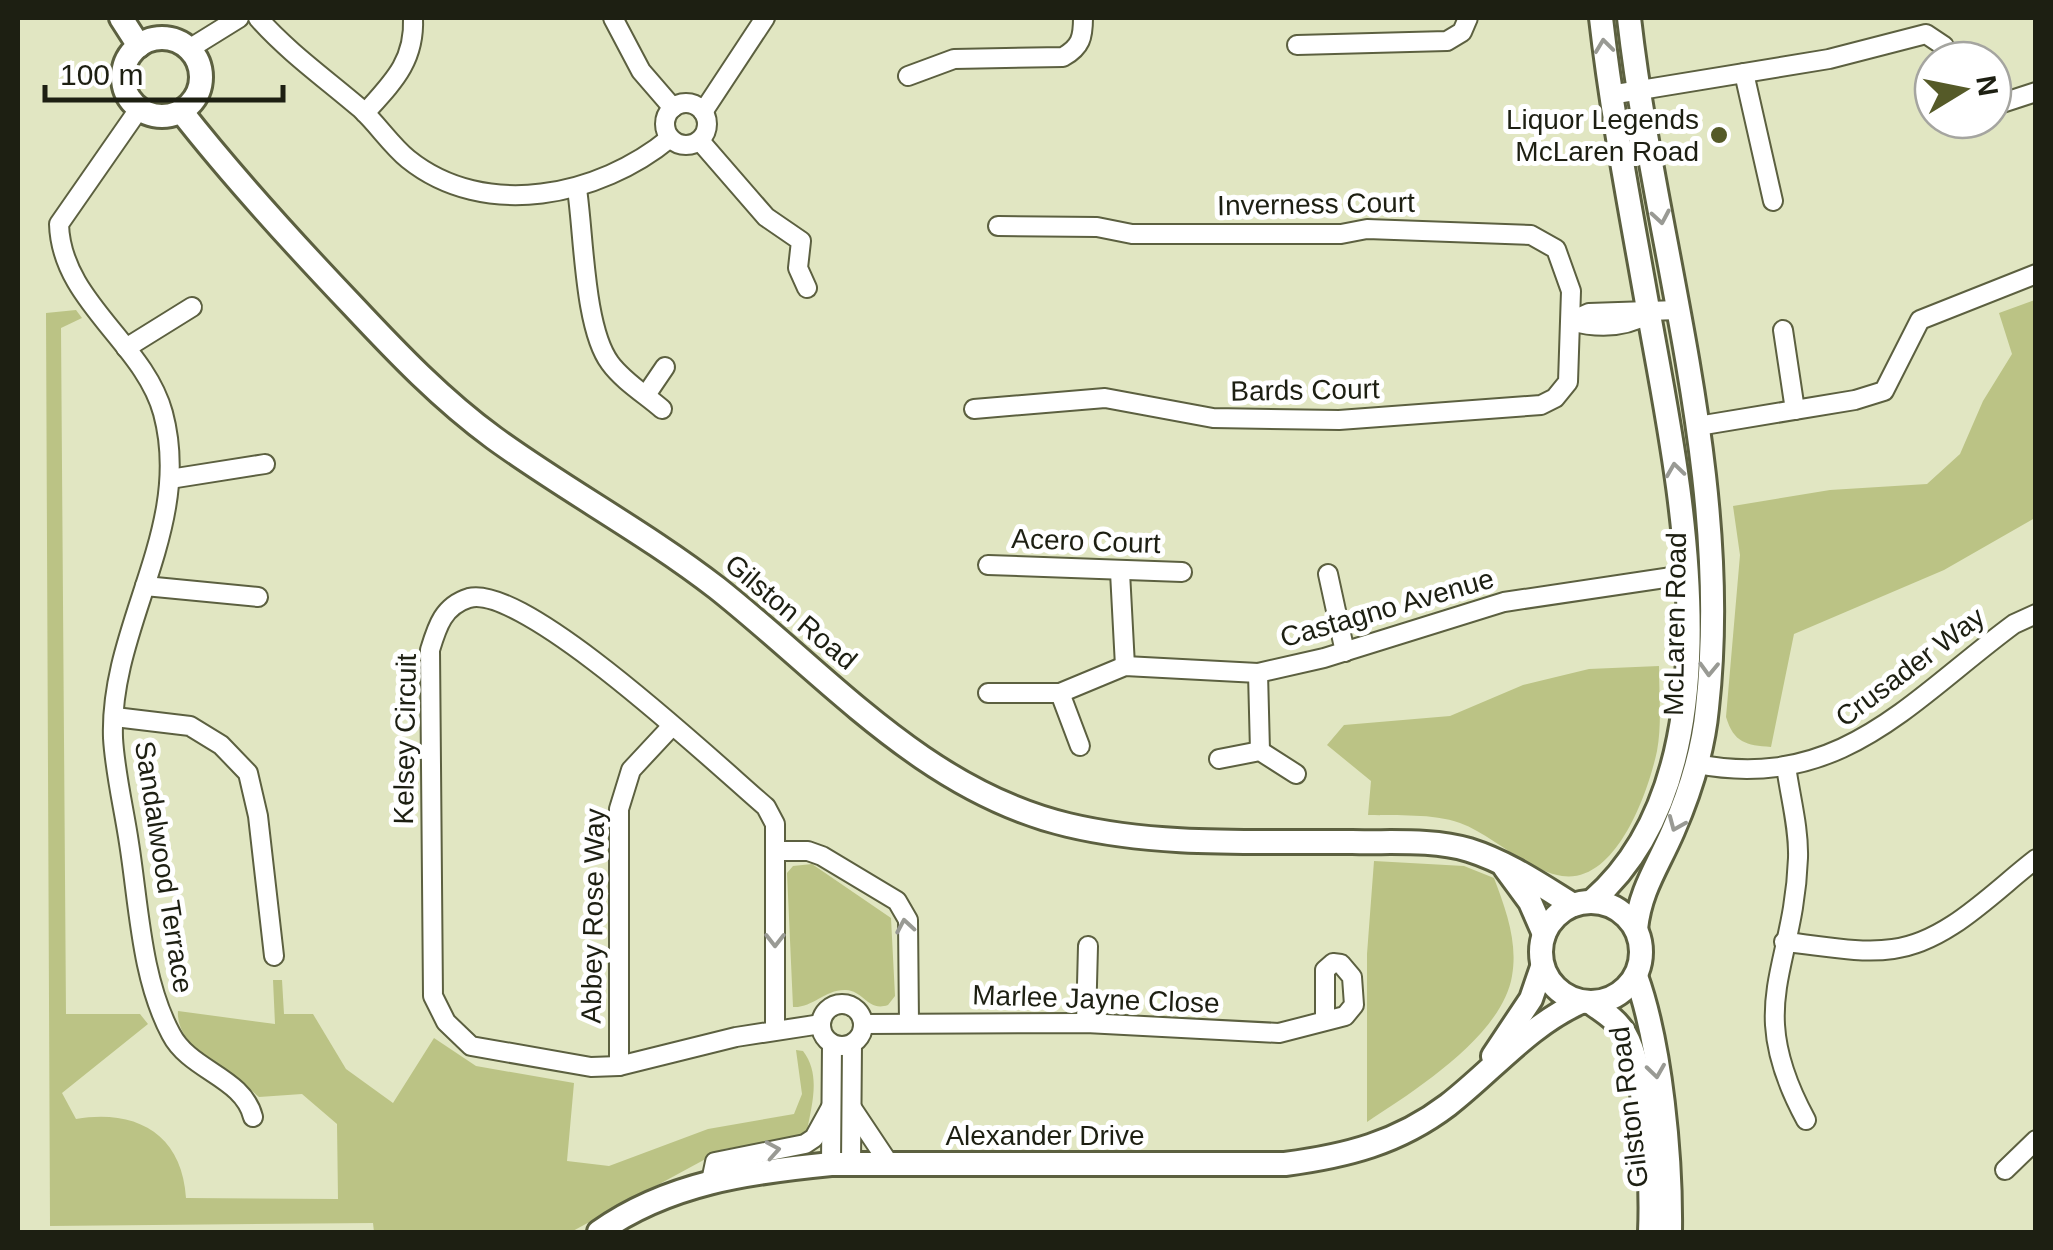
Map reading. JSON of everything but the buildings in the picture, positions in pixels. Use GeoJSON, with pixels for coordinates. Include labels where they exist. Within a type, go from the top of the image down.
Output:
{"type":"FeatureCollection","features":[{"type":"Feature","properties":{"kind":"main road"},"geometry":{"type":"LineString","coordinates":[[121,18],[138,46]]}},
{"type":"Feature","properties":{"kind":"main road","name":"McLaren Road"},"geometry":{"type":"LineString","coordinates":[[1582,903],[1632,860],[1666,790],[1684,697],[1685,575],[1674,458],[1610,95],[1601,18]]}},
{"type":"Feature","properties":{"kind":"main road","name":"McLaren Road"},"geometry":{"type":"LineString","coordinates":[[1629,18],[1637,91],[1698,426],[1706,487],[1710,631],[1708,707],[1698,764],[1671,836],[1644,884],[1636,929]]}},
{"type":"Feature","properties":{"kind":"main road"},"geometry":{"type":"LineString","coordinates":[[159,38],[189,49],[196,59],[200,82],[197,94],[181,111],[162,116],[139,109],[128,96],[123,75],[138,46],[159,38]]}},
{"type":"Feature","properties":{"kind":"main road","name":"Gilston Road"},"geometry":{"type":"LineString","coordinates":[[181,111],[277,226],[404,360],[451,402],[494,438],[607,510],[718,589],[885,731],[940,771],[1022,812],[1115,835],[1164,840],[1421,843],[1470,850],[1582,903]]}},
{"type":"Feature","properties":{"kind":"main road"},"geometry":{"type":"LineString","coordinates":[[1502,864],[1530,902],[1544,934],[1542,967],[1557,990],[1586,1002],[1617,996],[1636,976],[1641,951],[1636,929],[1618,909],[1582,903],[1560,912],[1544,934]]}},
{"type":"Feature","properties":{"kind":"main road","name":"Alexander Drive"},"geometry":{"type":"LineString","coordinates":[[1480,1076],[1531,999],[1542,967]]}},
{"type":"Feature","properties":{"kind":"main road","name":"Gilston Road"},"geometry":{"type":"LineString","coordinates":[[1636,976],[1650,1024],[1671,1188],[1670,1232]]}},
{"type":"Feature","properties":{"kind":"main road","name":"Gilston Road"},"geometry":{"type":"LineString","coordinates":[[1586,1002],[1621,1027],[1632,1051],[1650,1170],[1650,1232]]}},
{"type":"Feature","properties":{"kind":"main road","name":"Alexander Drive"},"geometry":{"type":"LineString","coordinates":[[599,1232],[623,1216],[711,1181],[841,1164],[1284,1164],[1333,1158],[1400,1136],[1447,1106],[1543,1023],[1586,1002]]}},
{"type":"Feature","properties":{"kind":"street"},"geometry":{"type":"LineString","coordinates":[[189,49],[239,18]]}},
{"type":"Feature","properties":{"kind":"street"},"geometry":{"type":"LineString","coordinates":[[258,18],[365,113],[408,159],[447,183],[483,193],[577,189],[645,158],[670,138]]}},
{"type":"Feature","properties":{"kind":"street"},"geometry":{"type":"LineString","coordinates":[[365,113],[401,73],[414,45],[413,18]]}},
{"type":"Feature","properties":{"kind":"street"},"geometry":{"type":"LineString","coordinates":[[614,18],[641,71],[673,108]]}},
{"type":"Feature","properties":{"kind":"street"},"geometry":{"type":"LineString","coordinates":[[703,112],[731,75],[764,18]]}},
{"type":"Feature","properties":{"kind":"street"},"geometry":{"type":"LineString","coordinates":[[908,76],[954,59],[1064,57],[1076,50],[1083,38],[1083,18]]}},
{"type":"Feature","properties":{"kind":"street"},"geometry":{"type":"LineString","coordinates":[[1297,45],[1447,41],[1462,32],[1468,18]]}},
{"type":"Feature","properties":{"kind":"street"},"geometry":{"type":"LineString","coordinates":[[1610,95],[1829,60],[1926,34],[1935,40]]}},
{"type":"Feature","properties":{"kind":"street"},"geometry":{"type":"LineString","coordinates":[[1744,73],[1772,201]]}},
{"type":"Feature","properties":{"kind":"street"},"geometry":{"type":"LineString","coordinates":[[689,103],[703,112],[707,130],[700,141],[688,146],[670,138],[666,119],[673,108],[689,103]]}},
{"type":"Feature","properties":{"kind":"street","name":"Sandalwood Terrace"},"geometry":{"type":"LineString","coordinates":[[139,109],[59,224],[71,269],[94,310],[143,370],[162,411],[170,479],[170,501],[118,672],[113,738],[154,1002],[184,1056],[239,1091],[249,1100],[253,1117]]}},
{"type":"Feature","properties":{"kind":"street"},"geometry":{"type":"LineString","coordinates":[[700,141],[766,217],[801,241],[798,268],[806,288]]}},
{"type":"Feature","properties":{"kind":"street"},"geometry":{"type":"LineString","coordinates":[[577,189],[590,318],[598,344],[612,366],[662,409]]}},
{"type":"Feature","properties":{"kind":"street","name":"Inverness Court"},"geometry":{"type":"LineString","coordinates":[[998,226],[1098,227],[1132,234],[1341,234],[1366,229],[1531,235],[1548,242],[1563,258],[1571,291],[1571,321]]}},
{"type":"Feature","properties":{"kind":"street"},"geometry":{"type":"LineString","coordinates":[[1698,426],[1884,391],[1920,320],[2036,274]]}},
{"type":"Feature","properties":{"kind":"street"},"geometry":{"type":"LineString","coordinates":[[126,348],[192,307]]}},
{"type":"Feature","properties":{"kind":"street"},"geometry":{"type":"LineString","coordinates":[[1571,321],[1590,326],[1630,325],[1649,314],[1678,310]]}},
{"type":"Feature","properties":{"kind":"street","name":"Bards Court"},"geometry":{"type":"LineString","coordinates":[[974,409],[1106,398],[1213,418],[1339,420],[1526,407],[1555,398],[1564,390],[1571,321]]}},
{"type":"Feature","properties":{"kind":"street"},"geometry":{"type":"LineString","coordinates":[[1782,330],[1795,410]]}},
{"type":"Feature","properties":{"kind":"street"},"geometry":{"type":"LineString","coordinates":[[646,395],[665,367]]}},
{"type":"Feature","properties":{"kind":"street"},"geometry":{"type":"LineString","coordinates":[[170,479],[265,464]]}},
{"type":"Feature","properties":{"kind":"street","name":"Acero Court"},"geometry":{"type":"LineString","coordinates":[[988,565],[1182,572]]}},
{"type":"Feature","properties":{"kind":"street"},"geometry":{"type":"LineString","coordinates":[[1120,572],[1125,666]]}},
{"type":"Feature","properties":{"kind":"street"},"geometry":{"type":"LineString","coordinates":[[1328,574],[1345,652]]}},
{"type":"Feature","properties":{"kind":"street","name":"Castagno Avenue"},"geometry":{"type":"LineString","coordinates":[[988,693],[1060,693],[1125,666],[1258,673],[1345,652],[1504,602],[1685,575]]}},
{"type":"Feature","properties":{"kind":"street"},"geometry":{"type":"LineString","coordinates":[[145,586],[258,597]]}},
{"type":"Feature","properties":{"kind":"street","name":"Kelsey Circuit"},"geometry":{"type":"LineString","coordinates":[[776,1029],[775,824],[766,807],[591,657],[495,598],[471,598],[450,608],[440,622],[430,650],[433,996],[446,1022],[471,1046],[591,1067],[618,1066],[776,1029],[820,1024]]}},
{"type":"Feature","properties":{"kind":"street","name":"Crusader Way"},"geometry":{"type":"LineString","coordinates":[[1698,764],[1786,766],[1820,759],[1874,734],[1983,647],[2036,614]]}},
{"type":"Feature","properties":{"kind":"street"},"geometry":{"type":"LineString","coordinates":[[1258,673],[1260,751]]}},
{"type":"Feature","properties":{"kind":"street"},"geometry":{"type":"LineString","coordinates":[[1060,693],[1080,746]]}},
{"type":"Feature","properties":{"kind":"street"},"geometry":{"type":"LineString","coordinates":[[115,717],[190,726],[222,745],[248,773],[258,816],[274,956]]}},
{"type":"Feature","properties":{"kind":"street","name":"Abbey Rose Way"},"geometry":{"type":"LineString","coordinates":[[618,1066],[619,809],[631,770],[672,726]]}},
{"type":"Feature","properties":{"kind":"street"},"geometry":{"type":"LineString","coordinates":[[1220,759],[1260,751],[1296,774]]}},
{"type":"Feature","properties":{"kind":"street"},"geometry":{"type":"LineString","coordinates":[[1786,766],[1798,858],[1776,977],[1776,1050],[1782,1077],[1806,1120]]}},
{"type":"Feature","properties":{"kind":"street"},"geometry":{"type":"LineString","coordinates":[[775,851],[822,856],[897,901],[908,920],[909,1023]]}},
{"type":"Feature","properties":{"kind":"street"},"geometry":{"type":"LineString","coordinates":[[1784,942],[1874,950],[1912,945],[1954,922],[2036,858]]}},
{"type":"Feature","properties":{"kind":"street"},"geometry":{"type":"LineString","coordinates":[[1086,1023],[1088,946]]}},
{"type":"Feature","properties":{"kind":"street"},"geometry":{"type":"LineString","coordinates":[[832,1044],[852,1044],[861,1036],[864,1024],[856,1008],[841,1003],[827,1010],[820,1024],[832,1044],[831,1107],[841,1164]]}},
{"type":"Feature","properties":{"kind":"street","name":"Marlee Jayne Close"},"geometry":{"type":"LineString","coordinates":[[864,1024],[1086,1023],[1279,1033],[1325,1020]]}},
{"type":"Feature","properties":{"kind":"street"},"geometry":{"type":"LineString","coordinates":[[841,1164],[852,1108],[852,1044]]}},
{"type":"Feature","properties":{"kind":"street"},"geometry":{"type":"LineString","coordinates":[[711,1181],[715,1162],[806,1144],[814,1138],[831,1107]]}},
{"type":"Feature","properties":{"kind":"street"},"geometry":{"type":"LineString","coordinates":[[852,1108],[890,1165]]}},
{"type":"Feature","properties":{"kind":"street"},"geometry":{"type":"LineString","coordinates":[[2005,1170],[2036,1140]]}},
{"type":"Feature","properties":{"kind":"green space"},"geometry":{"type":"Polygon","coordinates":[[[2035,300],[2035,518],[1944,570],[1794,634],[1771,747],[1742,741],[1726,717],[1740,555],[1733,506],[1830,490],[1927,484],[1960,454],[1983,401],[2012,354],[1999,313],[2035,300]]]}},
{"type":"Feature","properties":{"kind":"green space"},"geometry":{"type":"Polygon","coordinates":[[[76,310],[82,318],[61,328],[66,1014],[140,1014],[148,1024],[62,1093],[76,1119],[118,1118],[152,1130],[175,1157],[186,1198],[338,1199],[337,1124],[302,1094],[259,1097],[195,1048],[180,1024],[178,1011],[275,1024],[273,980],[282,980],[284,1014],[313,1014],[346,1069],[393,1103],[434,1038],[476,1066],[574,1083],[567,1161],[609,1166],[708,1129],[794,1114],[802,1094],[796,1050],[803,1051],[812,1069],[813,1100],[807,1131],[795,1138],[724,1149],[571,1232],[374,1232],[373,1223],[50,1226],[46,313],[76,310]]]}},
{"type":"Feature","properties":{"kind":"green space"},"geometry":{"type":"Polygon","coordinates":[[[1659,666],[1659,741],[1646,789],[1613,851],[1581,875],[1548,873],[1460,823],[1415,816],[1368,815],[1371,781],[1327,745],[1344,725],[1450,716],[1523,685],[1589,669],[1659,666]]]}},
{"type":"Feature","properties":{"kind":"green space"},"geometry":{"type":"Polygon","coordinates":[[[1374,861],[1464,866],[1494,878],[1510,926],[1513,963],[1505,998],[1474,1040],[1431,1078],[1367,1122],[1367,954],[1374,861]]]}},
{"type":"Feature","properties":{"kind":"green space"},"geometry":{"type":"Polygon","coordinates":[[[812,864],[891,918],[895,996],[888,1005],[876,1006],[846,990],[793,1007],[787,873],[793,866],[812,864]]]}},
{"type":"Feature","properties":{"kind":"place","name":"Liquor Legends McLaren Road"},"geometry":{"type":"Point","coordinates":[1719,135]}}]}
